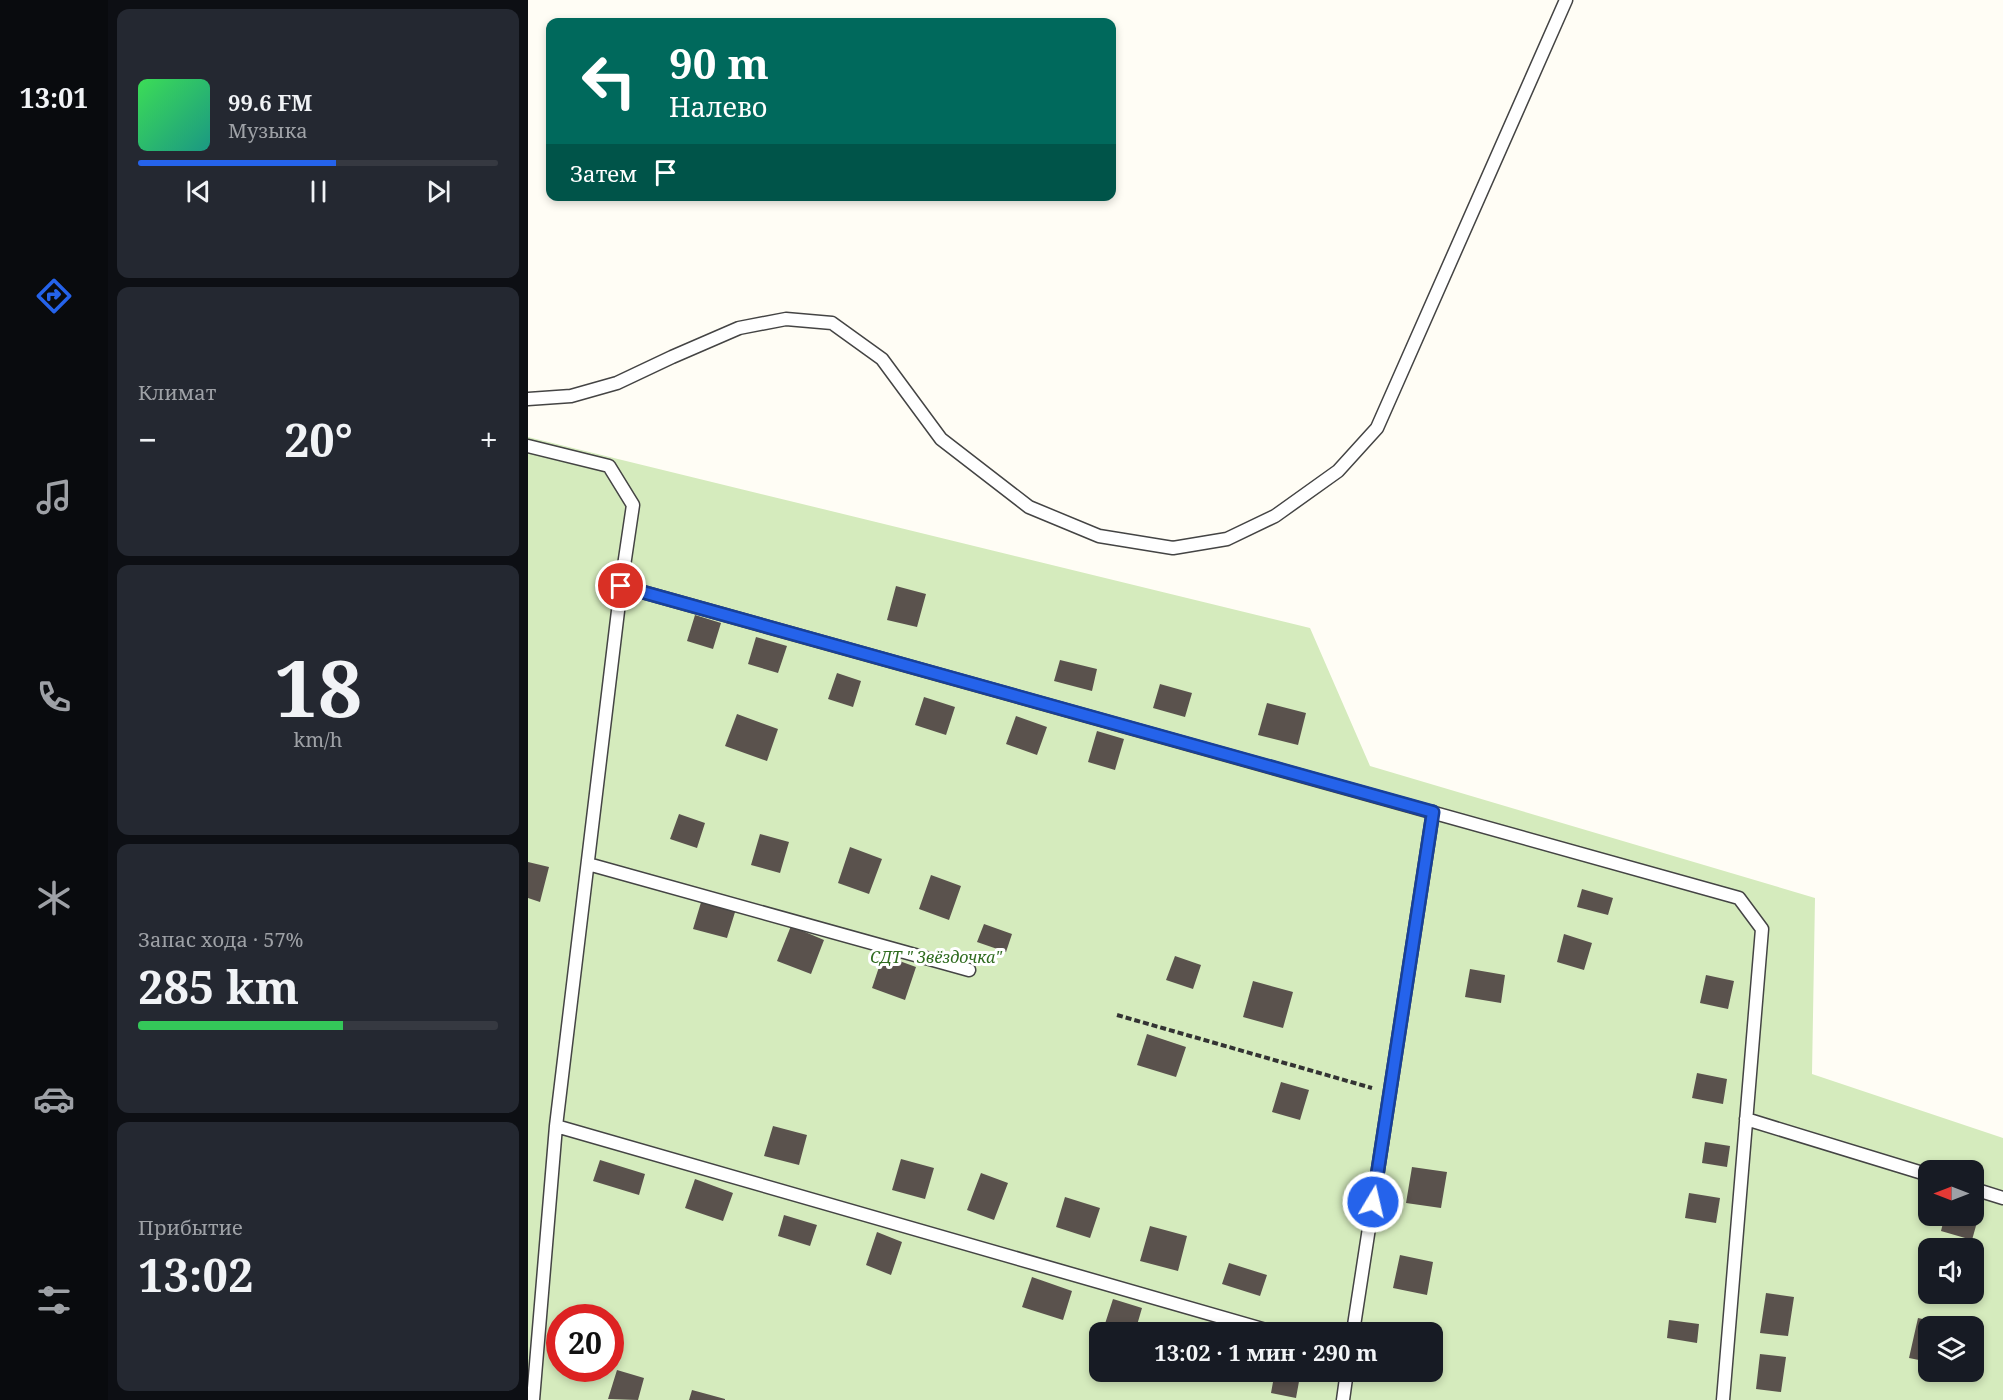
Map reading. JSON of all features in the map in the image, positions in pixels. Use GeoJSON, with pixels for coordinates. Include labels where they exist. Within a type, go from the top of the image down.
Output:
{"type":"FeatureCollection","features":[{"type":"Feature","properties":{"kind":"lane"},"geometry":{"type":"LineString","coordinates":[[528,399],[571,396],[617,383],[739,328],[786,320],[832,324],[882,360],[941,439],[1029,507],[1099,536],[1152,545],[1173,548],[1227,539],[1275,516],[1338,471],[1377,428],[1566,0]]}},
{"type":"Feature","properties":{"kind":"lane"},"geometry":{"type":"LineString","coordinates":[[528,446],[609,466],[633,505],[621,586],[556,1126],[533,1400]]}},
{"type":"Feature","properties":{"kind":"lane"},"geometry":{"type":"LineString","coordinates":[[621,586],[1738,898],[1762,929],[1723,1400]]}},
{"type":"Feature","properties":{"kind":"lane"},"geometry":{"type":"LineString","coordinates":[[1355,1322],[1433,812]]}},
{"type":"Feature","properties":{"kind":"lane"},"geometry":{"type":"LineString","coordinates":[[588,864],[969,969]]}},
{"type":"Feature","properties":{"kind":"lane"},"geometry":{"type":"LineString","coordinates":[[1746,1119],[1918,1172]]}},
{"type":"Feature","properties":{"kind":"lane"},"geometry":{"type":"LineString","coordinates":[[556,1126],[1238,1322]]}},
{"type":"Feature","properties":{"kind":"lane"},"geometry":{"type":"LineString","coordinates":[[1984,1192],[2003,1198]]}},
{"type":"Feature","properties":{"kind":"lane"},"geometry":{"type":"LineString","coordinates":[[1343,1400],[1345,1382]]}},
{"type":"Feature","properties":{"kind":"path"},"geometry":{"type":"LineString","coordinates":[[1117,1016],[1390,1093]]}},
{"type":"Feature","properties":{"kind":"green space","name":"СДТ \" Звёздочка\""},"geometry":{"type":"Polygon","coordinates":[[[528,437],[1310,628],[1370,766],[1815,898],[1812,1074],[2003,1138],[2003,1400],[528,1400],[528,437]]]}},
{"type":"Feature","properties":{"kind":"building"},"geometry":{"type":"Polygon","coordinates":[[[896,586],[926,594],[917,627],[887,620],[896,586]]]}},
{"type":"Feature","properties":{"kind":"building"},"geometry":{"type":"Polygon","coordinates":[[[695,615],[721,623],[713,649],[687,641],[695,615]]]}},
{"type":"Feature","properties":{"kind":"building"},"geometry":{"type":"Polygon","coordinates":[[[756,637],[787,646],[778,673],[748,664],[756,637]]]}},
{"type":"Feature","properties":{"kind":"building"},"geometry":{"type":"Polygon","coordinates":[[[1060,660],[1097,669],[1092,691],[1054,681],[1060,660]]]}},
{"type":"Feature","properties":{"kind":"building"},"geometry":{"type":"Polygon","coordinates":[[[837,673],[861,681],[853,707],[828,699],[837,673]]]}},
{"type":"Feature","properties":{"kind":"building"},"geometry":{"type":"Polygon","coordinates":[[[1160,684],[1192,693],[1185,717],[1153,708],[1160,684]]]}},
{"type":"Feature","properties":{"kind":"building"},"geometry":{"type":"Polygon","coordinates":[[[924,697],[955,707],[946,735],[915,725],[924,697]]]}},
{"type":"Feature","properties":{"kind":"building"},"geometry":{"type":"Polygon","coordinates":[[[1267,703],[1306,713],[1298,745],[1258,735],[1267,703]]]}},
{"type":"Feature","properties":{"kind":"building"},"geometry":{"type":"Polygon","coordinates":[[[737,714],[778,729],[767,761],[725,746],[737,714]]]}},
{"type":"Feature","properties":{"kind":"building"},"geometry":{"type":"Polygon","coordinates":[[[1016,716],[1047,727],[1037,755],[1006,744],[1016,716]]]}},
{"type":"Feature","properties":{"kind":"building"},"geometry":{"type":"Polygon","coordinates":[[[1097,731],[1124,739],[1115,770],[1088,762],[1097,731]]]}},
{"type":"Feature","properties":{"kind":"building"},"geometry":{"type":"Polygon","coordinates":[[[679,814],[705,823],[697,848],[670,839],[679,814]]]}},
{"type":"Feature","properties":{"kind":"building"},"geometry":{"type":"Polygon","coordinates":[[[760,834],[789,842],[780,873],[751,865],[760,834]]]}},
{"type":"Feature","properties":{"kind":"building"},"geometry":{"type":"Polygon","coordinates":[[[850,847],[882,859],[869,894],[838,883],[850,847]]]}},
{"type":"Feature","properties":{"kind":"building"},"geometry":{"type":"Polygon","coordinates":[[[528,862],[549,867],[540,902],[528,898],[528,862]]]}},
{"type":"Feature","properties":{"kind":"building"},"geometry":{"type":"Polygon","coordinates":[[[931,875],[961,886],[949,920],[919,909],[931,875]]]}},
{"type":"Feature","properties":{"kind":"building"},"geometry":{"type":"Polygon","coordinates":[[[1582,889],[1613,898],[1608,915],[1577,907],[1582,889]]]}},
{"type":"Feature","properties":{"kind":"building"},"geometry":{"type":"Polygon","coordinates":[[[702,899],[736,909],[727,938],[693,929],[702,899]]]}},
{"type":"Feature","properties":{"kind":"building"},"geometry":{"type":"Polygon","coordinates":[[[984,924],[1012,934],[1006,952],[977,942],[984,924]]]}},
{"type":"Feature","properties":{"kind":"building"},"geometry":{"type":"Polygon","coordinates":[[[791,926],[824,940],[811,974],[777,961],[791,926]]]}},
{"type":"Feature","properties":{"kind":"building"},"geometry":{"type":"Polygon","coordinates":[[[1564,934],[1592,943],[1584,970],[1557,962],[1564,934]]]}},
{"type":"Feature","properties":{"kind":"building"},"geometry":{"type":"Polygon","coordinates":[[[883,955],[916,967],[905,1000],[872,988],[883,955]]]}},
{"type":"Feature","properties":{"kind":"building"},"geometry":{"type":"Polygon","coordinates":[[[1175,956],[1201,965],[1193,989],[1166,980],[1175,956]]]}},
{"type":"Feature","properties":{"kind":"building"},"geometry":{"type":"Polygon","coordinates":[[[1470,969],[1505,975],[1501,1003],[1465,997],[1470,969]]]}},
{"type":"Feature","properties":{"kind":"building"},"geometry":{"type":"Polygon","coordinates":[[[1706,975],[1734,981],[1728,1009],[1700,1003],[1706,975]]]}},
{"type":"Feature","properties":{"kind":"building"},"geometry":{"type":"Polygon","coordinates":[[[1253,981],[1293,992],[1283,1028],[1243,1017],[1253,981]]]}},
{"type":"Feature","properties":{"kind":"building"},"geometry":{"type":"Polygon","coordinates":[[[1147,1034],[1186,1047],[1176,1077],[1137,1065],[1147,1034]]]}},
{"type":"Feature","properties":{"kind":"building"},"geometry":{"type":"Polygon","coordinates":[[[1697,1073],[1727,1079],[1723,1104],[1692,1098],[1697,1073]]]}},
{"type":"Feature","properties":{"kind":"building"},"geometry":{"type":"Polygon","coordinates":[[[1281,1082],[1309,1090],[1300,1120],[1272,1112],[1281,1082]]]}},
{"type":"Feature","properties":{"kind":"building"},"geometry":{"type":"Polygon","coordinates":[[[773,1126],[807,1135],[799,1165],[764,1156],[773,1126]]]}},
{"type":"Feature","properties":{"kind":"building"},"geometry":{"type":"Polygon","coordinates":[[[1705,1142],[1730,1146],[1727,1167],[1702,1163],[1705,1142]]]}},
{"type":"Feature","properties":{"kind":"building"},"geometry":{"type":"Polygon","coordinates":[[[901,1159],[934,1168],[925,1199],[892,1190],[901,1159]]]}},
{"type":"Feature","properties":{"kind":"building"},"geometry":{"type":"Polygon","coordinates":[[[600,1160],[645,1174],[639,1195],[593,1181],[600,1160]]]}},
{"type":"Feature","properties":{"kind":"building"},"geometry":{"type":"Polygon","coordinates":[[[1412,1167],[1447,1172],[1441,1208],[1406,1203],[1412,1167]]]}},
{"type":"Feature","properties":{"kind":"building"},"geometry":{"type":"Polygon","coordinates":[[[981,1173],[1008,1183],[994,1220],[967,1210],[981,1173]]]}},
{"type":"Feature","properties":{"kind":"building"},"geometry":{"type":"Polygon","coordinates":[[[695,1179],[733,1193],[723,1221],[685,1208],[695,1179]]]}},
{"type":"Feature","properties":{"kind":"building"},"geometry":{"type":"Polygon","coordinates":[[[1689,1193],[1720,1198],[1716,1223],[1685,1218],[1689,1193]]]}},
{"type":"Feature","properties":{"kind":"building"},"geometry":{"type":"Polygon","coordinates":[[[1065,1197],[1100,1208],[1090,1238],[1056,1227],[1065,1197]]]}},
{"type":"Feature","properties":{"kind":"building"},"geometry":{"type":"Polygon","coordinates":[[[784,1215],[817,1225],[810,1246],[778,1236],[784,1215]]]}},
{"type":"Feature","properties":{"kind":"building"},"geometry":{"type":"Polygon","coordinates":[[[1150,1226],[1187,1236],[1178,1271],[1140,1261],[1150,1226]]]}},
{"type":"Feature","properties":{"kind":"building"},"geometry":{"type":"Polygon","coordinates":[[[1942,1226],[1976,1226],[1973,1238],[1941,1231],[1942,1226]]]}},
{"type":"Feature","properties":{"kind":"building"},"geometry":{"type":"Polygon","coordinates":[[[877,1232],[902,1242],[891,1275],[866,1265],[877,1232]]]}},
{"type":"Feature","properties":{"kind":"building"},"geometry":{"type":"Polygon","coordinates":[[[1400,1255],[1433,1262],[1427,1295],[1393,1288],[1400,1255]]]}},
{"type":"Feature","properties":{"kind":"building"},"geometry":{"type":"Polygon","coordinates":[[[1229,1263],[1267,1275],[1260,1296],[1222,1284],[1229,1263]]]}},
{"type":"Feature","properties":{"kind":"building"},"geometry":{"type":"Polygon","coordinates":[[[1032,1277],[1072,1291],[1063,1320],[1022,1307],[1032,1277]]]}},
{"type":"Feature","properties":{"kind":"building"},"geometry":{"type":"Polygon","coordinates":[[[1766,1293],[1794,1297],[1788,1336],[1760,1333],[1766,1293]]]}},
{"type":"Feature","properties":{"kind":"building"},"geometry":{"type":"Polygon","coordinates":[[[1113,1299],[1142,1308],[1138,1322],[1106,1322],[1113,1299]]]}},
{"type":"Feature","properties":{"kind":"building"},"geometry":{"type":"Polygon","coordinates":[[[1918,1318],[1918,1360],[1909,1358],[1918,1318]]]}},
{"type":"Feature","properties":{"kind":"building"},"geometry":{"type":"Polygon","coordinates":[[[1669,1320],[1699,1324],[1697,1343],[1667,1338],[1669,1320]]]}},
{"type":"Feature","properties":{"kind":"building"},"geometry":{"type":"Polygon","coordinates":[[[1760,1354],[1786,1357],[1781,1392],[1756,1389],[1760,1354]]]}},
{"type":"Feature","properties":{"kind":"building"},"geometry":{"type":"Polygon","coordinates":[[[624,1372],[644,1378],[638,1400],[608,1399],[613,1382],[624,1382],[624,1372]]]}},
{"type":"Feature","properties":{"kind":"building"},"geometry":{"type":"Polygon","coordinates":[[[1273,1382],[1299,1382],[1296,1398],[1271,1393],[1273,1382]]]}},
{"type":"Feature","properties":{"kind":"building"},"geometry":{"type":"Polygon","coordinates":[[[692,1390],[725,1399],[725,1400],[689,1400],[692,1390]]]}},
{"type":"Feature","properties":{"kind":"route"},"geometry":{"type":"LineString","coordinates":[[621,586],[1433,812],[1373,1202]]}}]}
